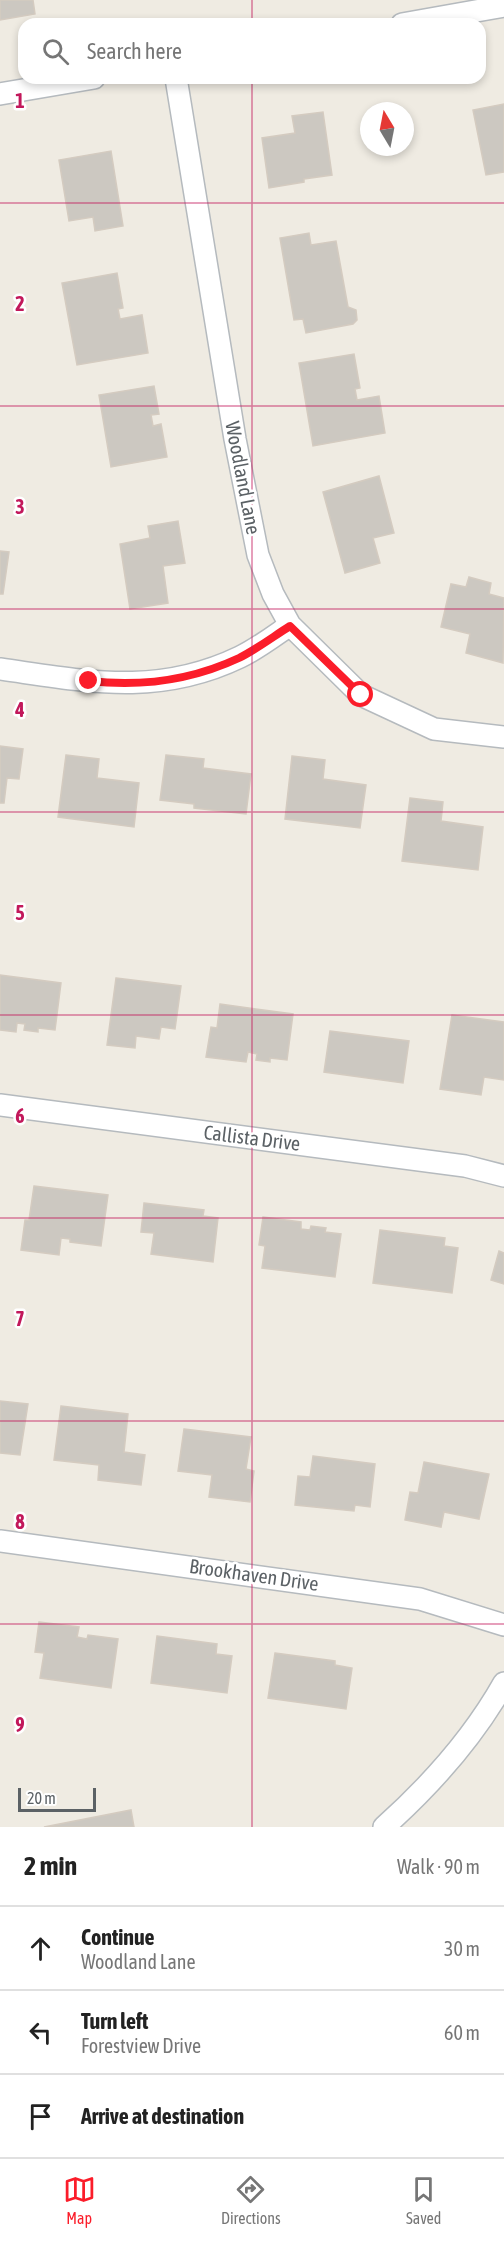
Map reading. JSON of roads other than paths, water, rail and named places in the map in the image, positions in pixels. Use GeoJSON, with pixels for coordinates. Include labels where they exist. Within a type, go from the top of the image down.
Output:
{"type":"FeatureCollection","features":[{"type":"Feature","properties":{"kind":"street"},"geometry":{"type":"LineString","coordinates":[[436,18],[504,6]]}},
{"type":"Feature","properties":{"kind":"street"},"geometry":{"type":"LineString","coordinates":[[0,94],[59,84]]}},
{"type":"Feature","properties":{"kind":"street","name":"Woodland Lane"},"geometry":{"type":"LineString","coordinates":[[177,84],[235,440],[258,555],[273,594],[290,626],[361,695],[434,729],[504,737]]}},
{"type":"Feature","properties":{"kind":"street"},"geometry":{"type":"LineString","coordinates":[[0,669],[116,684],[170,680],[210,669],[241,657],[290,626]]}},
{"type":"Feature","properties":{"kind":"street","name":"Callista Drive"},"geometry":{"type":"LineString","coordinates":[[0,1105],[453,1164],[504,1176]]}},
{"type":"Feature","properties":{"kind":"street","name":"Brookhaven Drive"},"geometry":{"type":"LineString","coordinates":[[0,1541],[420,1599],[504,1625]]}},
{"type":"Feature","properties":{"kind":"street"},"geometry":{"type":"LineString","coordinates":[[384,1827],[428,1785],[461,1747],[493,1703],[504,1683]]}}]}
